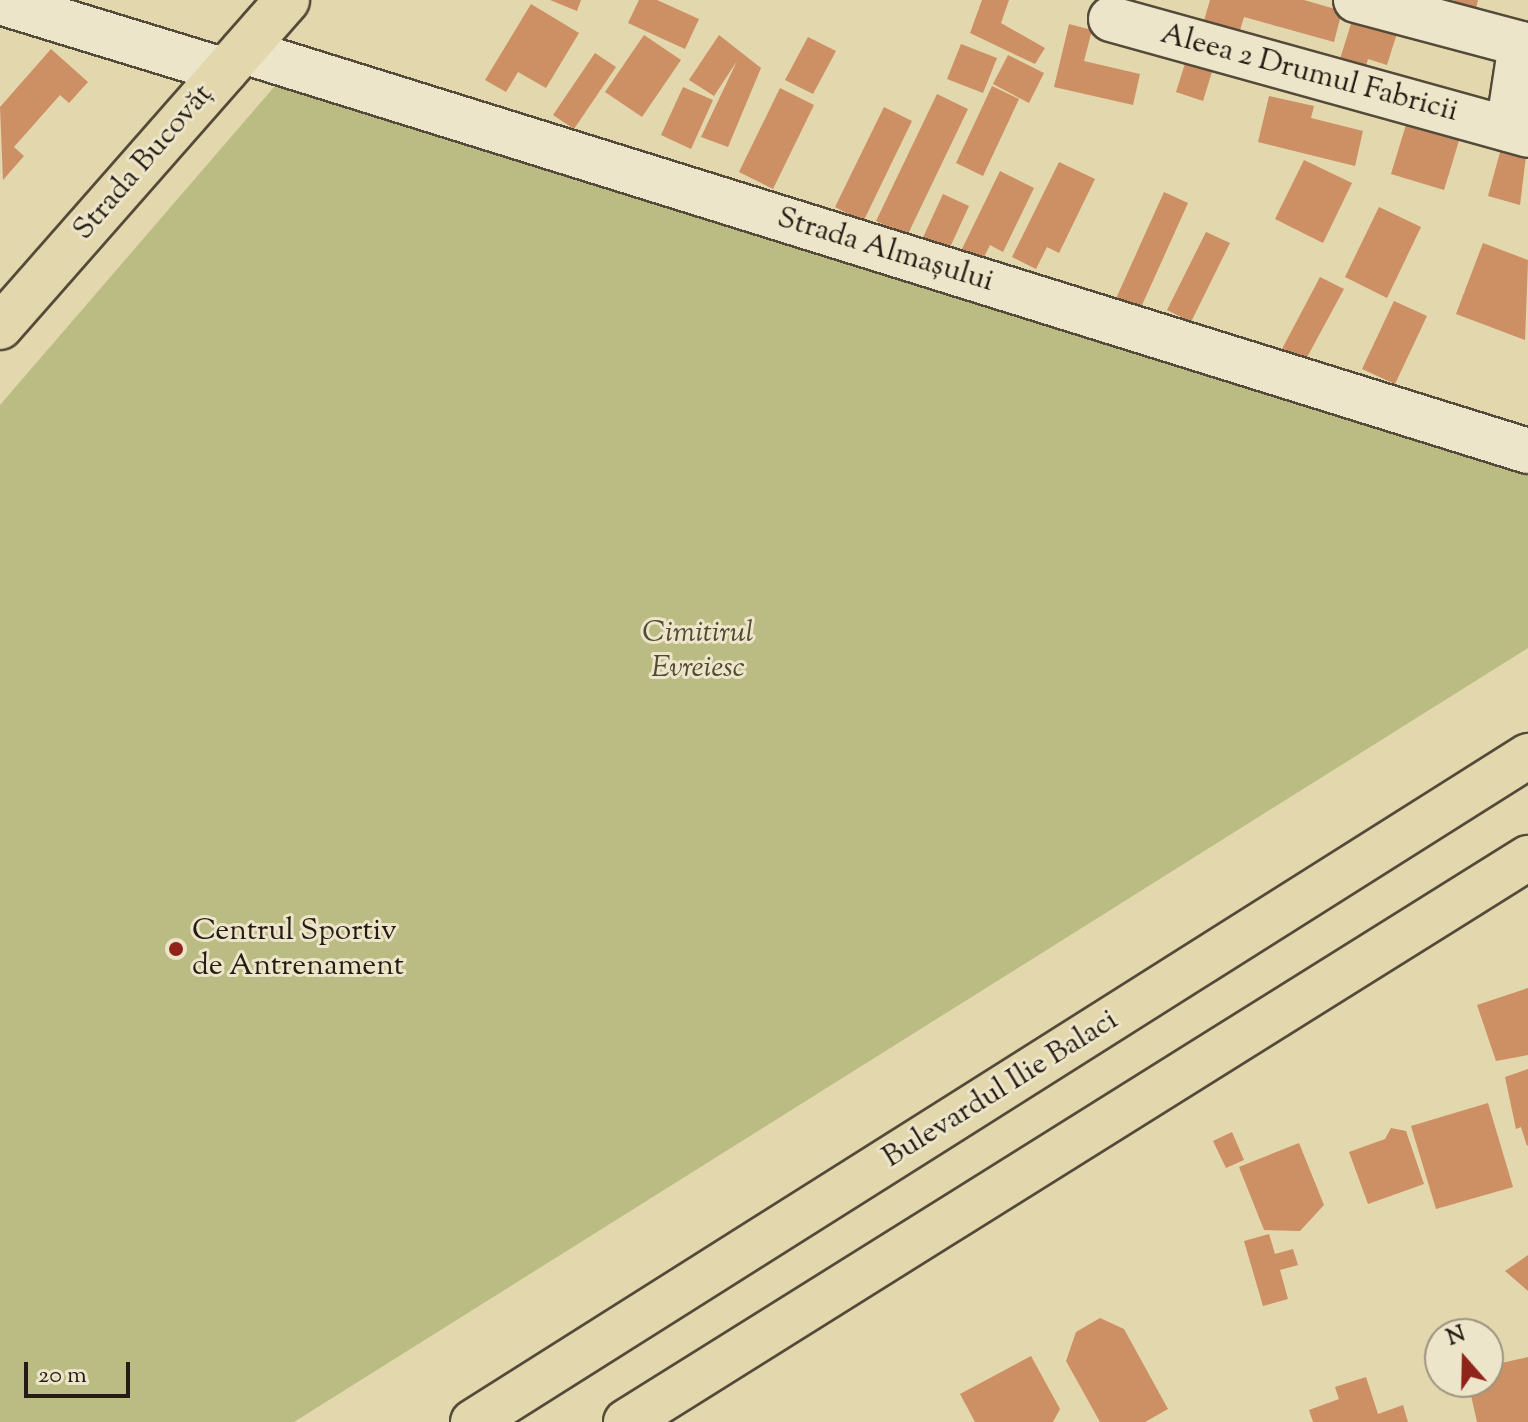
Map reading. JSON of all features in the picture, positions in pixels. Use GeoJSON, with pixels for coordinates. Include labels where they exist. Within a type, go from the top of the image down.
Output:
{"type":"FeatureCollection","features":[{"type":"Feature","properties":{"kind":"main road","name":"Strada Bucovăț"},"geometry":{"type":"LineString","coordinates":[[0,327],[287,0]]}},
{"type":"Feature","properties":{"kind":"main road","name":"Bulevardul Ilie Balaci"},"geometry":{"type":"LineString","coordinates":[[473,1422],[1528,756]]}},
{"type":"Feature","properties":{"kind":"main road"},"geometry":{"type":"LineString","coordinates":[[626,1422],[1528,858]]}},
{"type":"Feature","properties":{"kind":"street","name":"Aleea 2 Drumul Fabricii"},"geometry":{"type":"LineString","coordinates":[[1111,19],[1518,132],[1521,44],[1356,0]]}},
{"type":"Feature","properties":{"kind":"street","name":"Strada Almașului"},"geometry":{"type":"LineString","coordinates":[[0,2],[234,61],[1528,451]]}},
{"type":"Feature","properties":{"kind":"green space","name":"Cimitirul Evreiesc"},"geometry":{"type":"Polygon","coordinates":[[[287,72],[1528,451],[1528,648],[294,1422],[0,1422],[0,405],[287,72]]]}},
{"type":"Feature","properties":{"kind":"building"},"geometry":{"type":"Polygon","coordinates":[[[550,0],[581,0],[577,11],[550,0]]]}},
{"type":"Feature","properties":{"kind":"building"},"geometry":{"type":"Polygon","coordinates":[[[639,0],[657,0],[699,19],[685,49],[628,23],[639,0]]]}},
{"type":"Feature","properties":{"kind":"building"},"geometry":{"type":"Polygon","coordinates":[[[982,0],[1009,0],[1001,23],[1045,48],[1035,64],[970,33],[982,0]]]}},
{"type":"Feature","properties":{"kind":"building"},"geometry":{"type":"Polygon","coordinates":[[[1210,0],[1304,0],[1342,11],[1334,42],[1244,17],[1236,44],[1200,34],[1210,0]]]}},
{"type":"Feature","properties":{"kind":"building"},"geometry":{"type":"Polygon","coordinates":[[[1452,0],[1478,0],[1476,9],[1452,0]]]}},
{"type":"Feature","properties":{"kind":"building"},"geometry":{"type":"Polygon","coordinates":[[[531,4],[579,33],[546,88],[518,72],[506,92],[485,80],[531,4]]]}},
{"type":"Feature","properties":{"kind":"building"},"geometry":{"type":"Polygon","coordinates":[[[1354,14],[1399,27],[1387,65],[1368,59],[1362,80],[1336,72],[1354,14]]]}},
{"type":"Feature","properties":{"kind":"building"},"geometry":{"type":"Polygon","coordinates":[[[1069,24],[1092,30],[1084,61],[1140,74],[1133,105],[1054,87],[1069,24]]]}},
{"type":"Feature","properties":{"kind":"building"},"geometry":{"type":"Polygon","coordinates":[[[644,35],[681,60],[642,117],[605,92],[644,35]]]}},
{"type":"Feature","properties":{"kind":"building"},"geometry":{"type":"Polygon","coordinates":[[[719,35],[761,68],[728,147],[701,137],[737,61],[714,96],[689,80],[719,35]]]}},
{"type":"Feature","properties":{"kind":"building"},"geometry":{"type":"Polygon","coordinates":[[[808,37],[836,51],[813,94],[785,80],[808,37]]]}},
{"type":"Feature","properties":{"kind":"building"},"geometry":{"type":"Polygon","coordinates":[[[961,44],[997,58],[983,93],[947,79],[961,44]]]}},
{"type":"Feature","properties":{"kind":"building"},"geometry":{"type":"Polygon","coordinates":[[[51,49],[88,82],[69,103],[60,95],[14,147],[24,156],[3,180],[0,107],[51,49]]]}},
{"type":"Feature","properties":{"kind":"building"},"geometry":{"type":"Polygon","coordinates":[[[595,53],[616,67],[574,129],[553,115],[595,53]]]}},
{"type":"Feature","properties":{"kind":"building"},"geometry":{"type":"Polygon","coordinates":[[[1188,54],[1215,62],[1203,101],[1176,92],[1188,54]]]}},
{"type":"Feature","properties":{"kind":"building"},"geometry":{"type":"Polygon","coordinates":[[[1008,55],[1044,73],[1029,103],[993,84],[1008,55]]]}},
{"type":"Feature","properties":{"kind":"building"},"geometry":{"type":"Polygon","coordinates":[[[992,86],[1019,99],[983,176],[956,163],[992,86]]]}},
{"type":"Feature","properties":{"kind":"building"},"geometry":{"type":"Polygon","coordinates":[[[683,87],[713,100],[691,149],[661,135],[683,87]]]}},
{"type":"Feature","properties":{"kind":"building"},"geometry":{"type":"Polygon","coordinates":[[[780,88],[814,105],[773,189],[739,172],[780,88]]]}},
{"type":"Feature","properties":{"kind":"building"},"geometry":{"type":"Polygon","coordinates":[[[937,94],[968,109],[907,236],[876,221],[937,94]]]}},
{"type":"Feature","properties":{"kind":"building"},"geometry":{"type":"Polygon","coordinates":[[[1269,96],[1314,106],[1311,118],[1363,131],[1355,166],[1258,142],[1269,96]]]}},
{"type":"Feature","properties":{"kind":"building"},"geometry":{"type":"Polygon","coordinates":[[[884,107],[912,121],[863,222],[835,207],[884,107]]]}},
{"type":"Feature","properties":{"kind":"building"},"geometry":{"type":"Polygon","coordinates":[[[1408,118],[1461,134],[1444,190],[1391,174],[1408,118]]]}},
{"type":"Feature","properties":{"kind":"building"},"geometry":{"type":"Polygon","coordinates":[[[1505,134],[1528,140],[1520,205],[1488,196],[1505,134]]]}},
{"type":"Feature","properties":{"kind":"building"},"geometry":{"type":"Polygon","coordinates":[[[1304,160],[1352,183],[1323,243],[1275,219],[1304,160]]]}},
{"type":"Feature","properties":{"kind":"building"},"geometry":{"type":"Polygon","coordinates":[[[1059,162],[1095,179],[1059,253],[1047,247],[1036,269],[1012,257],[1059,162]]]}},
{"type":"Feature","properties":{"kind":"building"},"geometry":{"type":"Polygon","coordinates":[[[1000,171],[1034,188],[1003,252],[990,245],[982,261],[961,251],[1000,171]]]}},
{"type":"Feature","properties":{"kind":"building"},"geometry":{"type":"Polygon","coordinates":[[[1164,192],[1188,203],[1138,314],[1114,303],[1164,192]]]}},
{"type":"Feature","properties":{"kind":"building"},"geometry":{"type":"Polygon","coordinates":[[[943,194],[969,206],[946,256],[920,244],[943,194]]]}},
{"type":"Feature","properties":{"kind":"building"},"geometry":{"type":"Polygon","coordinates":[[[1379,207],[1421,227],[1387,298],[1345,277],[1379,207]]]}},
{"type":"Feature","properties":{"kind":"building"},"geometry":{"type":"Polygon","coordinates":[[[1206,232],[1230,243],[1191,322],[1167,310],[1206,232]]]}},
{"type":"Feature","properties":{"kind":"building"},"geometry":{"type":"Polygon","coordinates":[[[1483,243],[1528,260],[1525,340],[1456,314],[1483,243]]]}},
{"type":"Feature","properties":{"kind":"building"},"geometry":{"type":"Polygon","coordinates":[[[1320,277],[1344,289],[1305,361],[1282,349],[1320,277]]]}},
{"type":"Feature","properties":{"kind":"building"},"geometry":{"type":"Polygon","coordinates":[[[1394,301],[1427,316],[1395,384],[1362,369],[1394,301]]]}},
{"type":"Feature","properties":{"kind":"building"},"geometry":{"type":"Polygon","coordinates":[[[1528,988],[1528,1055],[1496,1061],[1477,1005],[1528,988]]]}},
{"type":"Feature","properties":{"kind":"building"},"geometry":{"type":"Polygon","coordinates":[[[1528,1069],[1527,1146],[1521,1127],[1516,1129],[1505,1077],[1528,1069]]]}},
{"type":"Feature","properties":{"kind":"building"},"geometry":{"type":"Polygon","coordinates":[[[1488,1103],[1513,1187],[1436,1209],[1411,1126],[1488,1103]]]}},
{"type":"Feature","properties":{"kind":"building"},"geometry":{"type":"Polygon","coordinates":[[[1391,1128],[1406,1131],[1424,1184],[1368,1204],[1349,1152],[1385,1139],[1391,1128]]]}},
{"type":"Feature","properties":{"kind":"building"},"geometry":{"type":"Polygon","coordinates":[[[1232,1132],[1244,1160],[1226,1168],[1213,1141],[1232,1132]]]}},
{"type":"Feature","properties":{"kind":"building"},"geometry":{"type":"Polygon","coordinates":[[[1299,1143],[1324,1205],[1300,1231],[1264,1230],[1239,1167],[1299,1143]]]}},
{"type":"Feature","properties":{"kind":"building"},"geometry":{"type":"Polygon","coordinates":[[[1269,1234],[1275,1254],[1293,1249],[1298,1265],[1280,1270],[1288,1299],[1263,1306],[1244,1241],[1269,1234]]]}},
{"type":"Feature","properties":{"kind":"building"},"geometry":{"type":"Polygon","coordinates":[[[1528,1255],[1528,1291],[1505,1271],[1528,1255]]]}},
{"type":"Feature","properties":{"kind":"building"},"geometry":{"type":"Polygon","coordinates":[[[1100,1318],[1124,1329],[1168,1409],[1145,1422],[1100,1422],[1066,1361],[1076,1332],[1100,1318]]]}},
{"type":"Feature","properties":{"kind":"building"},"geometry":{"type":"Polygon","coordinates":[[[1031,1356],[1060,1409],[1053,1422],[975,1422],[960,1394],[1031,1356]]]}},
{"type":"Feature","properties":{"kind":"building"},"geometry":{"type":"Polygon","coordinates":[[[1528,1357],[1528,1422],[1477,1422],[1472,1398],[1504,1398],[1504,1362],[1528,1357]]]}},
{"type":"Feature","properties":{"kind":"building"},"geometry":{"type":"Polygon","coordinates":[[[1366,1377],[1378,1414],[1403,1405],[1408,1422],[1313,1422],[1309,1410],[1339,1399],[1335,1387],[1366,1377]]]}},
{"type":"Feature","properties":{"kind":"place","name":"Centrul Sportiv de Antrenament"},"geometry":{"type":"Point","coordinates":[176,949]}}]}
